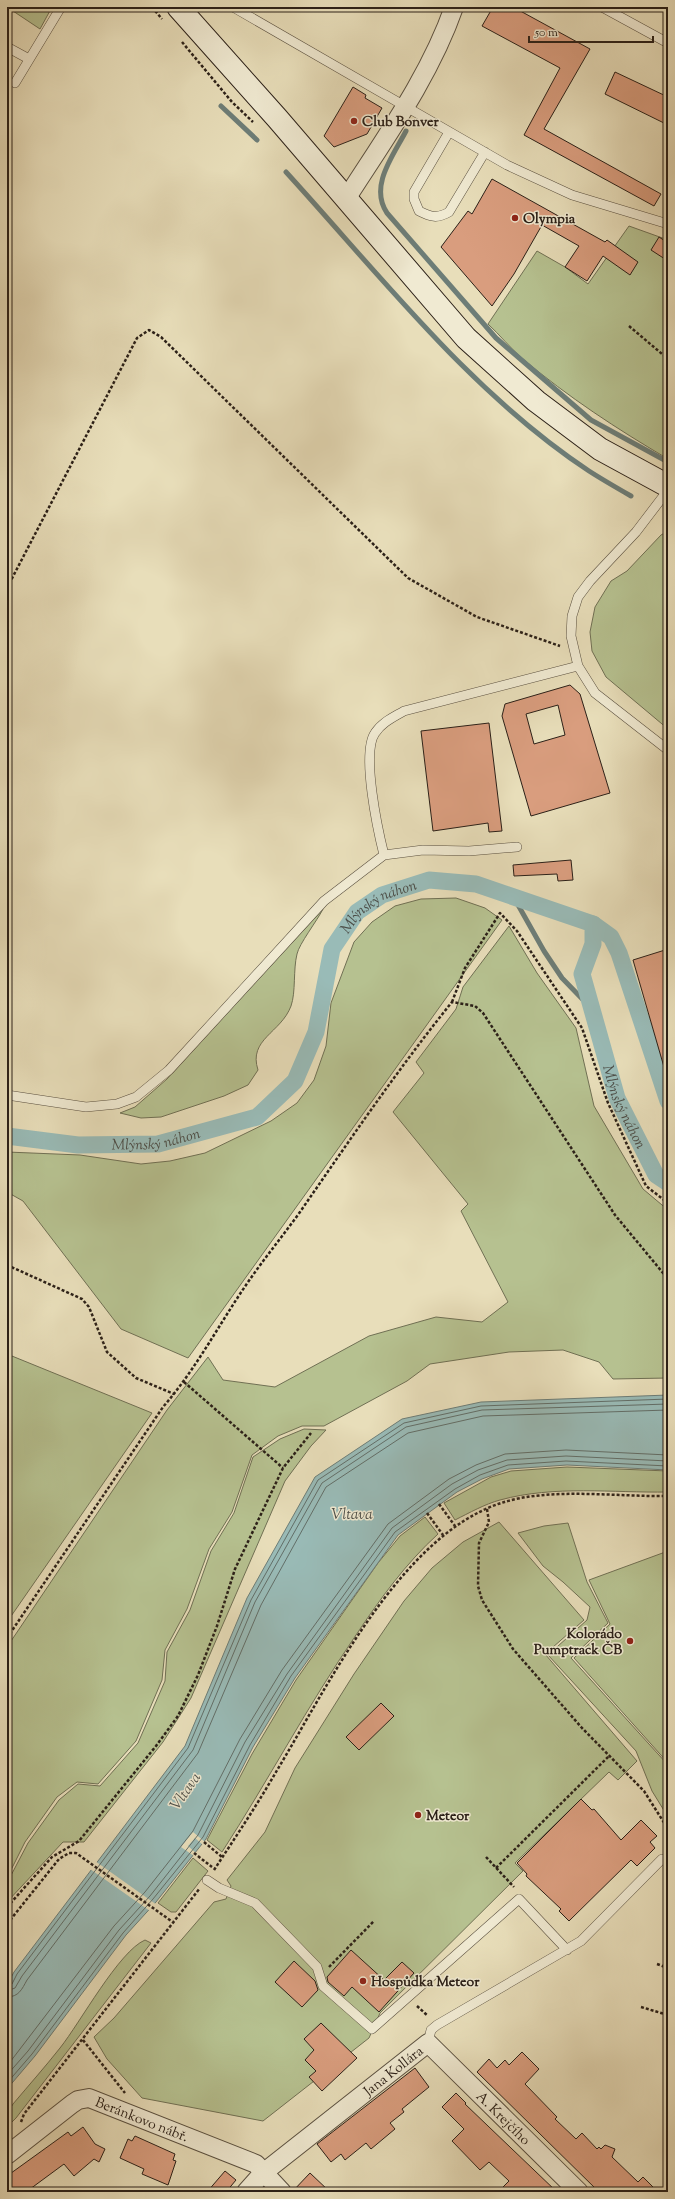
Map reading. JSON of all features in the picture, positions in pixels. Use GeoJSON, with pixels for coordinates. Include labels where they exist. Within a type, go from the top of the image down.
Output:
{"type":"FeatureCollection","features":[{"type":"Feature","properties":{"kind":"main road"},"geometry":{"type":"LineString","coordinates":[[178,7],[466,338],[536,401],[600,449],[668,486]]}},
{"type":"Feature","properties":{"kind":"street"},"geometry":{"type":"LineString","coordinates":[[346,199],[406,106],[445,34],[454,7]]}},
{"type":"Feature","properties":{"kind":"street","name":"Jana Kollára"},"geometry":{"type":"LineString","coordinates":[[246,2192],[263,2173],[428,2043]]}},
{"type":"Feature","properties":{"kind":"street","name":"A. Krejčího"},"geometry":{"type":"LineString","coordinates":[[428,2043],[579,2192]]}},
{"type":"Feature","properties":{"kind":"street","name":"Beránkovo nábř."},"geometry":{"type":"LineString","coordinates":[[7,2154],[78,2100],[89,2098],[256,2164],[282,2192]]}},
{"type":"Feature","properties":{"kind":"lane"},"geometry":{"type":"LineString","coordinates":[[16,83],[61,7]]}},
{"type":"Feature","properties":{"kind":"lane"},"geometry":{"type":"LineString","coordinates":[[233,7],[507,165],[572,195],[668,224]]}},
{"type":"Feature","properties":{"kind":"lane"},"geometry":{"type":"LineString","coordinates":[[602,7],[668,42]]}},
{"type":"Feature","properties":{"kind":"lane"},"geometry":{"type":"LineString","coordinates":[[7,47],[29,59]]}},
{"type":"Feature","properties":{"kind":"lane"},"geometry":{"type":"LineString","coordinates":[[449,132],[414,192],[414,199],[420,211],[432,217],[440,217],[449,212],[485,152]]}},
{"type":"Feature","properties":{"kind":"lane"},"geometry":{"type":"LineString","coordinates":[[668,490],[636,532],[590,581],[578,597],[572,616],[571,636],[573,651],[578,666],[595,693],[668,750]]}},
{"type":"Feature","properties":{"kind":"lane"},"geometry":{"type":"LineString","coordinates":[[384,855],[375,820],[369,762],[374,734],[386,722],[404,711],[578,666]]}},
{"type":"Feature","properties":{"kind":"lane"},"geometry":{"type":"LineString","coordinates":[[7,1095],[86,1107],[117,1104],[136,1097],[169,1070],[324,901],[384,855],[423,850],[469,851],[517,847]]}},
{"type":"Feature","properties":{"kind":"lane","name":"Jana Kollára"},"geometry":{"type":"LineString","coordinates":[[428,2043],[431,2030],[437,2025],[581,1941],[662,1859]]}},
{"type":"Feature","properties":{"kind":"lane"},"geometry":{"type":"LineString","coordinates":[[207,1880],[219,1888],[255,1903],[317,1967],[321,1981],[372,2029],[519,1899],[567,1950]]}},
{"type":"Feature","properties":{"kind":"path"},"geometry":{"type":"LineString","coordinates":[[629,326],[668,359]]}},
{"type":"Feature","properties":{"kind":"path"},"geometry":{"type":"LineString","coordinates":[[7,588],[137,338],[149,330],[161,337],[408,578],[477,617],[573,651]]}},
{"type":"Feature","properties":{"kind":"path"},"geometry":{"type":"LineString","coordinates":[[7,1638],[163,1407],[184,1382],[247,1284],[283,1236],[409,1055],[452,1002],[465,968],[500,913],[517,931],[582,1028],[608,1103],[646,1186],[668,1203]]}},
{"type":"Feature","properties":{"kind":"path"},"geometry":{"type":"LineString","coordinates":[[452,1002],[476,1006],[483,1013],[615,1214],[668,1279]]}},
{"type":"Feature","properties":{"kind":"path"},"geometry":{"type":"LineString","coordinates":[[7,1265],[82,1299],[89,1307],[107,1352],[136,1378],[174,1394]]}},
{"type":"Feature","properties":{"kind":"path"},"geometry":{"type":"LineString","coordinates":[[184,1382],[283,1468]]}},
{"type":"Feature","properties":{"kind":"path"},"geometry":{"type":"LineString","coordinates":[[7,1907],[52,1857],[79,1841],[156,1746],[178,1716],[198,1675],[217,1626],[235,1569],[283,1468],[311,1434]]}},
{"type":"Feature","properties":{"kind":"path"},"geometry":{"type":"LineString","coordinates":[[21,2124],[24,2114],[207,1880],[276,1773],[325,1686],[360,1633],[420,1556],[455,1526],[501,1503],[533,1496],[668,1496]]}},
{"type":"Feature","properties":{"kind":"path"},"geometry":{"type":"LineString","coordinates":[[439,1504],[455,1526]]}},
{"type":"Feature","properties":{"kind":"path"},"geometry":{"type":"LineString","coordinates":[[487,1509],[489,1522],[480,1542],[478,1586],[482,1600],[513,1650],[549,1693],[644,1791],[668,1829]]}},
{"type":"Feature","properties":{"kind":"path"},"geometry":{"type":"LineString","coordinates":[[427,1513],[443,1535]]}},
{"type":"Feature","properties":{"kind":"path"},"geometry":{"type":"LineString","coordinates":[[496,1868],[609,1756]]}},
{"type":"Feature","properties":{"kind":"path"},"geometry":{"type":"LineString","coordinates":[[204,1842],[222,1858]]}},
{"type":"Feature","properties":{"kind":"path"},"geometry":{"type":"LineString","coordinates":[[7,1924],[59,1859],[69,1853],[76,1853],[174,1923]]}},
{"type":"Feature","properties":{"kind":"path"},"geometry":{"type":"LineString","coordinates":[[194,1853],[210,1866]]}},
{"type":"Feature","properties":{"kind":"path"},"geometry":{"type":"LineString","coordinates":[[486,1857],[522,1896],[519,1899]]}},
{"type":"Feature","properties":{"kind":"path"},"geometry":{"type":"LineString","coordinates":[[321,1981],[374,1921]]}},
{"type":"Feature","properties":{"kind":"path"},"geometry":{"type":"LineString","coordinates":[[657,1964],[668,1968]]}},
{"type":"Feature","properties":{"kind":"path"},"geometry":{"type":"LineString","coordinates":[[414,2004],[432,2020]]}},
{"type":"Feature","properties":{"kind":"path"},"geometry":{"type":"LineString","coordinates":[[641,2007],[668,2015]]}},
{"type":"Feature","properties":{"kind":"path"},"geometry":{"type":"LineString","coordinates":[[83,2040],[129,2099],[124,2112]]}},
{"type":"Feature","properties":{"kind":"green space"},"geometry":{"type":"Polygon","coordinates":[[[7,7],[52,7],[40,29],[7,7]]]}},
{"type":"Feature","properties":{"kind":"green space"},"geometry":{"type":"Polygon","coordinates":[[[629,226],[668,240],[668,459],[630,436],[557,386],[518,355],[488,324],[537,251],[565,267],[588,284],[629,226]]]}},
{"type":"Feature","properties":{"kind":"green space"},"geometry":{"type":"Polygon","coordinates":[[[668,531],[668,729],[606,677],[592,651],[590,632],[595,607],[611,581],[627,571],[661,535],[668,531]]]}},
{"type":"Feature","properties":{"kind":"green space"},"geometry":{"type":"Polygon","coordinates":[[[456,898],[485,908],[502,920],[188,1358],[121,1329],[23,1201],[7,1192],[7,1152],[80,1155],[141,1164],[170,1161],[205,1153],[271,1121],[297,1103],[314,1080],[326,1046],[331,1003],[354,942],[372,922],[395,906],[421,899],[456,898]]]}},
{"type":"Feature","properties":{"kind":"green space"},"geometry":{"type":"Polygon","coordinates":[[[323,909],[298,950],[295,967],[293,1000],[291,1006],[280,1023],[261,1043],[256,1059],[258,1070],[248,1085],[224,1096],[161,1117],[141,1118],[120,1113],[135,1107],[167,1079],[323,909]]]}},
{"type":"Feature","properties":{"kind":"green space"},"geometry":{"type":"Polygon","coordinates":[[[509,926],[537,973],[576,1028],[594,1106],[643,1189],[668,1210],[668,1378],[613,1379],[599,1362],[563,1350],[509,1352],[430,1364],[407,1381],[324,1426],[302,1426],[278,1436],[252,1455],[232,1512],[209,1549],[187,1609],[165,1650],[162,1680],[136,1741],[98,1784],[77,1782],[57,1797],[25,1842],[7,1878],[7,1647],[167,1410],[208,1357],[223,1380],[275,1387],[369,1336],[436,1317],[482,1322],[508,1302],[461,1211],[468,1204],[393,1112],[424,1073],[416,1062],[456,1009],[463,987],[509,926]]]}},
{"type":"Feature","properties":{"kind":"green space"},"geometry":{"type":"Polygon","coordinates":[[[7,1354],[152,1413],[7,1622],[7,1354]]]}},
{"type":"Feature","properties":{"kind":"green space"},"geometry":{"type":"Polygon","coordinates":[[[304,1429],[326,1430],[311,1446],[285,1481],[191,1698],[163,1742],[84,1842],[63,1842],[7,1902],[7,1883],[28,1843],[59,1800],[78,1784],[100,1786],[138,1743],[165,1681],[167,1652],[190,1610],[211,1551],[234,1513],[253,1457],[280,1439],[304,1429]]]}},
{"type":"Feature","properties":{"kind":"green space"},"geometry":{"type":"Polygon","coordinates":[[[567,1467],[668,1471],[668,1492],[563,1491],[521,1495],[494,1502],[455,1520],[444,1503],[491,1477],[511,1471],[567,1467]]]}},
{"type":"Feature","properties":{"kind":"green space"},"geometry":{"type":"Polygon","coordinates":[[[425,1517],[438,1534],[404,1569],[365,1622],[321,1688],[256,1798],[222,1852],[207,1840],[252,1754],[296,1680],[378,1563],[400,1536],[425,1517]]]}},
{"type":"Feature","properties":{"kind":"green space","name":"Meteor"},"geometry":{"type":"Polygon","coordinates":[[[499,1522],[584,1620],[545,1654],[637,1761],[618,1780],[609,1772],[515,1863],[523,1871],[380,2013],[369,2038],[263,2121],[142,2098],[107,2059],[94,2037],[114,2018],[214,1902],[226,1899],[231,1886],[227,1880],[265,1832],[295,1768],[354,1674],[404,1601],[432,1568],[463,1542],[499,1522]]]}},
{"type":"Feature","properties":{"kind":"green space"},"geometry":{"type":"Polygon","coordinates":[[[568,1523],[587,1582],[608,1623],[571,1658],[668,1765],[668,1817],[652,1791],[636,1751],[548,1655],[587,1620],[590,1607],[543,1566],[518,1533],[544,1526],[568,1523]]]}},
{"type":"Feature","properties":{"kind":"green space","name":"Kolorádo Pumptrack ČB"},"geometry":{"type":"Polygon","coordinates":[[[668,1551],[668,1763],[574,1658],[610,1624],[589,1580],[668,1551]]]}},
{"type":"Feature","properties":{"kind":"green space"},"geometry":{"type":"Polygon","coordinates":[[[193,1858],[208,1871],[176,1912],[171,1912],[158,1903],[193,1858]]]}},
{"type":"Feature","properties":{"kind":"green space"},"geometry":{"type":"Polygon","coordinates":[[[145,1940],[151,1943],[16,2118],[11,2123],[7,2122],[7,2114],[13,2104],[60,2048],[112,1972],[135,1947],[145,1940]]]}},
{"type":"Feature","properties":{"kind":"water","name":"Vltava"},"geometry":{"type":"Polygon","coordinates":[[[668,1395],[668,1470],[567,1465],[509,1469],[482,1479],[457,1492],[398,1535],[295,1678],[253,1747],[206,1839],[156,1902],[126,1935],[35,2056],[7,2089],[7,1985],[14,1972],[185,1746],[247,1598],[315,1477],[402,1419],[481,1402],[668,1395]]]}},
{"type":"Feature","properties":{"kind":"pier"},"geometry":{"type":"Polygon","coordinates":[[[193,1832],[205,1842],[203,1845],[195,1838],[188,1846],[196,1853],[194,1856],[181,1847],[193,1832]]]}},
{"type":"Feature","properties":{"kind":"pier"},"geometry":{"type":"Polygon","coordinates":[[[95,1861],[157,1905],[150,1911],[90,1869],[95,1861]]]}},
{"type":"Feature","properties":{"kind":"building"},"geometry":{"type":"Polygon","coordinates":[[[493,7],[513,7],[590,49],[544,129],[661,194],[654,206],[524,135],[560,68],[482,26],[493,7]]]}},
{"type":"Feature","properties":{"kind":"building"},"geometry":{"type":"Polygon","coordinates":[[[615,72],[668,97],[668,125],[605,94],[615,72]]]}},
{"type":"Feature","properties":{"kind":"building","name":"Club Bonver"},"geometry":{"type":"Polygon","coordinates":[[[353,87],[366,95],[365,98],[382,108],[367,134],[334,147],[324,136],[353,87]]]}},
{"type":"Feature","properties":{"kind":"building"},"geometry":{"type":"Polygon","coordinates":[[[492,179],[605,242],[607,240],[638,262],[630,275],[603,256],[587,281],[565,267],[579,246],[542,225],[514,274],[492,306],[441,247],[468,211],[472,214],[492,179]]]}},
{"type":"Feature","properties":{"kind":"building"},"geometry":{"type":"Polygon","coordinates":[[[659,237],[668,243],[668,261],[651,250],[659,237]]]}},
{"type":"Feature","properties":{"kind":"building"},"geometry":{"type":"Polygon","coordinates":[[[570,685],[580,694],[610,793],[531,816],[502,716],[505,704],[570,685]],[[558,705],[526,714],[534,744],[565,735],[558,705]]]}},
{"type":"Feature","properties":{"kind":"building"},"geometry":{"type":"Polygon","coordinates":[[[489,723],[502,831],[489,832],[488,823],[433,831],[421,731],[489,723]]]}},
{"type":"Feature","properties":{"kind":"building"},"geometry":{"type":"Polygon","coordinates":[[[571,860],[573,880],[558,881],[557,874],[514,876],[513,865],[571,860]]]}},
{"type":"Feature","properties":{"kind":"building"},"geometry":{"type":"Polygon","coordinates":[[[665,950],[668,959],[668,1066],[664,1067],[633,960],[665,950]]]}},
{"type":"Feature","properties":{"kind":"building"},"geometry":{"type":"Polygon","coordinates":[[[381,1703],[394,1716],[359,1750],[346,1737],[381,1703]]]}},
{"type":"Feature","properties":{"kind":"building"},"geometry":{"type":"Polygon","coordinates":[[[581,1799],[592,1810],[594,1809],[621,1840],[641,1820],[657,1836],[650,1842],[655,1848],[637,1866],[631,1860],[569,1921],[559,1911],[561,1909],[526,1876],[527,1874],[517,1863],[581,1799]]]}},
{"type":"Feature","properties":{"kind":"building"},"geometry":{"type":"Polygon","coordinates":[[[351,1950],[384,1980],[402,1962],[414,1973],[379,2012],[352,1987],[344,1996],[328,1982],[327,1977],[351,1950]]]}},
{"type":"Feature","properties":{"kind":"building"},"geometry":{"type":"Polygon","coordinates":[[[294,1961],[315,1981],[318,1990],[302,2007],[275,1982],[294,1961]]]}},
{"type":"Feature","properties":{"kind":"building"},"geometry":{"type":"Polygon","coordinates":[[[321,2023],[357,2058],[322,2091],[309,2077],[316,2071],[305,2060],[314,2050],[304,2039],[321,2023]]]}},
{"type":"Feature","properties":{"kind":"building"},"geometry":{"type":"Polygon","coordinates":[[[522,2052],[539,2069],[525,2084],[557,2117],[555,2119],[576,2139],[582,2133],[597,2149],[599,2147],[601,2149],[605,2145],[615,2149],[612,2157],[638,2182],[643,2177],[658,2192],[599,2192],[477,2072],[489,2059],[497,2068],[505,2060],[509,2065],[522,2052]]]}},
{"type":"Feature","properties":{"kind":"building"},"geometry":{"type":"Polygon","coordinates":[[[415,2068],[429,2087],[402,2109],[404,2112],[390,2123],[395,2129],[371,2149],[366,2143],[345,2160],[341,2154],[331,2162],[317,2144],[415,2068]]]}},
{"type":"Feature","properties":{"kind":"building"},"geometry":{"type":"Polygon","coordinates":[[[456,2093],[466,2103],[465,2104],[557,2192],[498,2192],[509,2181],[489,2162],[480,2170],[452,2141],[464,2129],[442,2107],[456,2093]]]}},
{"type":"Feature","properties":{"kind":"building"},"geometry":{"type":"Polygon","coordinates":[[[83,2127],[95,2144],[105,2149],[99,2162],[94,2159],[74,2176],[64,2164],[26,2192],[7,2192],[7,2176],[68,2132],[71,2136],[83,2127]]]}},
{"type":"Feature","properties":{"kind":"building"},"geometry":{"type":"Polygon","coordinates":[[[135,2136],[175,2154],[173,2160],[176,2161],[168,2185],[142,2174],[144,2169],[120,2158],[128,2139],[132,2141],[135,2136]]]}},
{"type":"Feature","properties":{"kind":"building"},"geometry":{"type":"Polygon","coordinates":[[[225,2171],[236,2180],[226,2192],[207,2192],[225,2171]]]}},
{"type":"Feature","properties":{"kind":"building"},"geometry":{"type":"Polygon","coordinates":[[[310,2173],[330,2192],[292,2192],[310,2173]]]}},
{"type":"Feature","properties":{"kind":"waterway"},"geometry":{"type":"LineString","coordinates":[[221,106],[257,140]]}},
{"type":"Feature","properties":{"kind":"waterway"},"geometry":{"type":"LineString","coordinates":[[406,131],[385,171],[382,182],[382,203],[387,213],[496,338],[591,420],[668,462]]}},
{"type":"Feature","properties":{"kind":"waterway"},"geometry":{"type":"LineString","coordinates":[[286,172],[393,292],[466,370],[505,406],[546,440],[589,471],[631,496]]}},
{"type":"Feature","properties":{"kind":"waterway","name":"Mlýnský náhon"},"geometry":{"type":"LineString","coordinates":[[7,1136],[78,1145],[158,1144],[257,1117],[295,1081],[316,1032],[332,949],[357,912],[382,895],[429,880],[476,884],[593,924],[593,944],[582,974],[617,1098],[656,1175],[668,1183]]}},
{"type":"Feature","properties":{"kind":"waterway"},"geometry":{"type":"LineString","coordinates":[[513,896],[544,951],[562,978],[592,1009]]}},
{"type":"Feature","properties":{"kind":"waterway"},"geometry":{"type":"LineString","coordinates":[[593,924],[611,937],[619,953],[668,1101]]}},
{"type":"Feature","properties":{"kind":"place","name":"Club Bonver"},"geometry":{"type":"Point","coordinates":[354,121]}},
{"type":"Feature","properties":{"kind":"place","name":"Olympia"},"geometry":{"type":"Point","coordinates":[515,218]}},
{"type":"Feature","properties":{"kind":"place","name":"Kolorádo Pumptrack ČB"},"geometry":{"type":"Point","coordinates":[630,1641]}},
{"type":"Feature","properties":{"kind":"place","name":"Meteor"},"geometry":{"type":"Point","coordinates":[418,1815]}},
{"type":"Feature","properties":{"kind":"place","name":"Hospůdka Meteor"},"geometry":{"type":"Point","coordinates":[363,1981]}}]}
